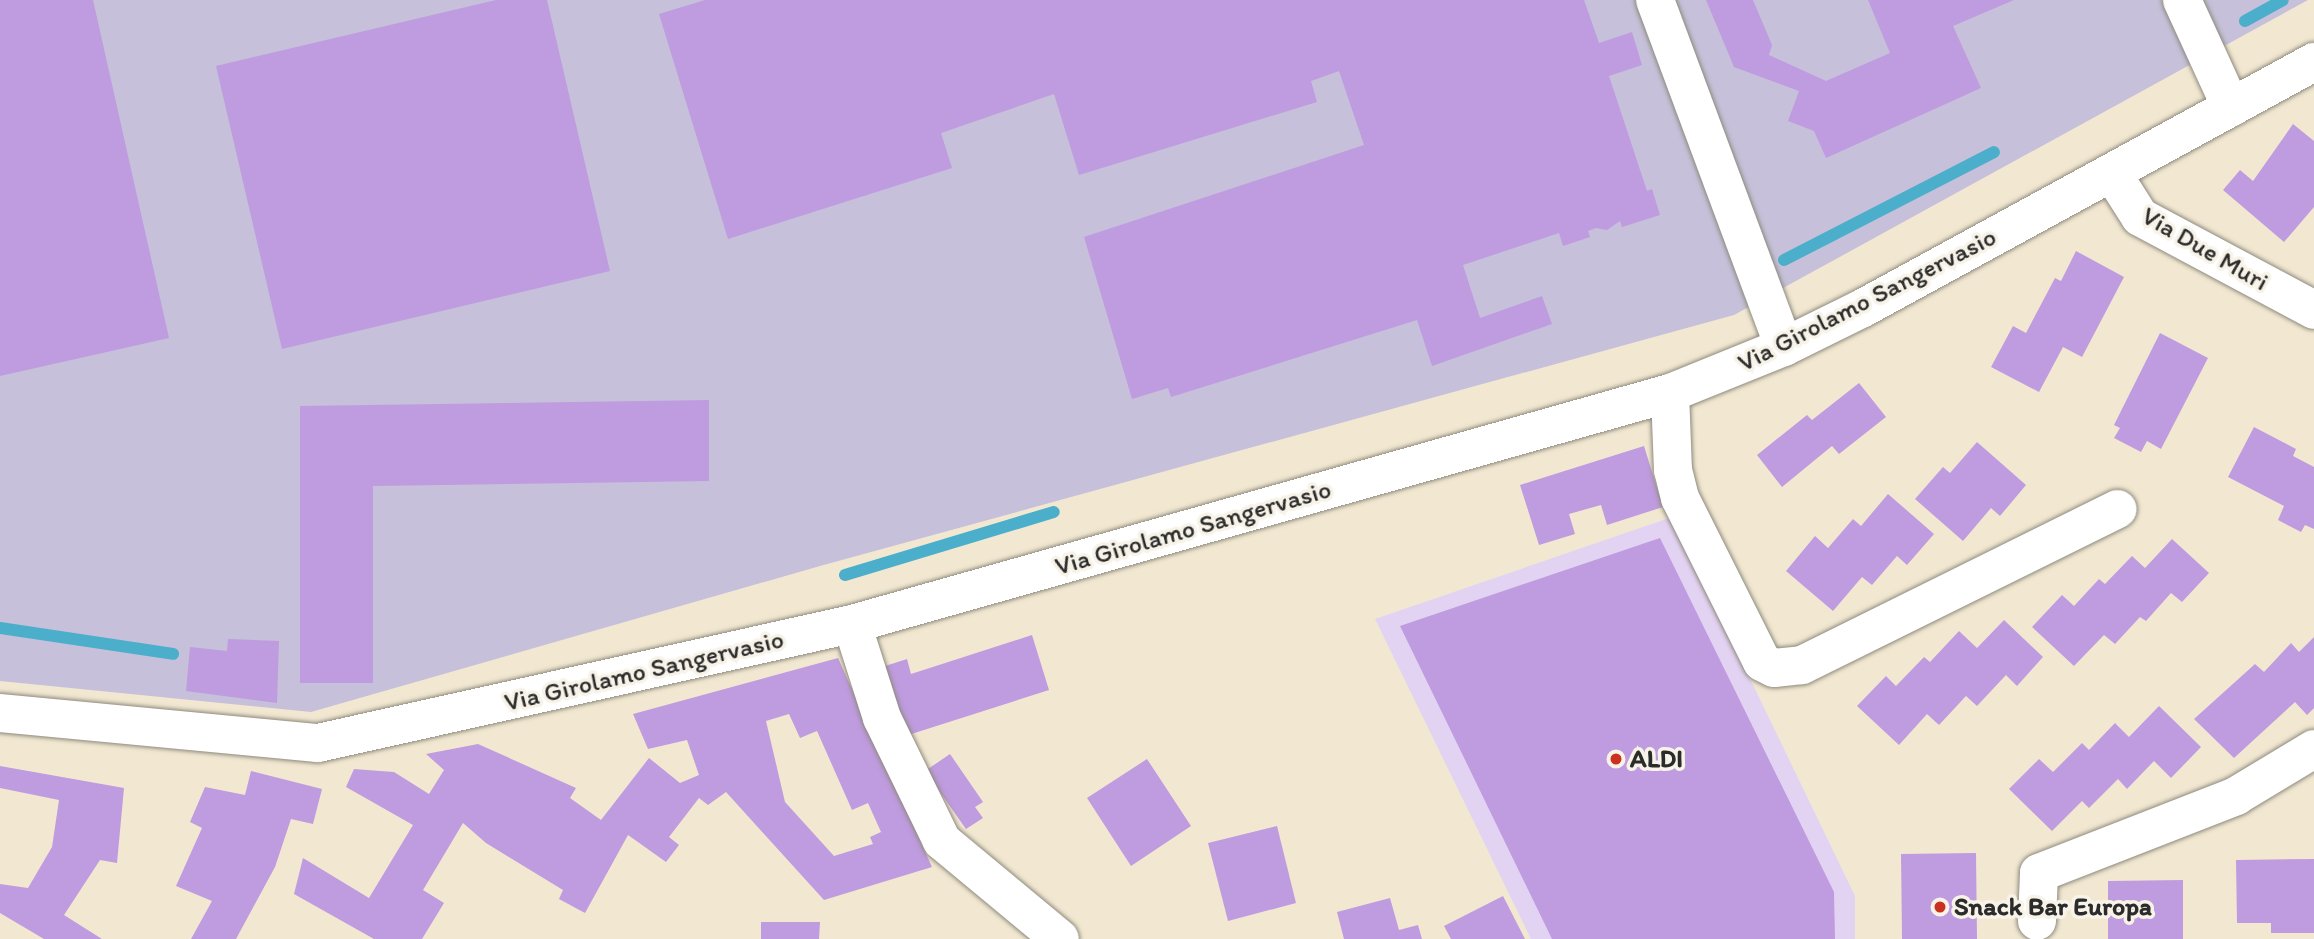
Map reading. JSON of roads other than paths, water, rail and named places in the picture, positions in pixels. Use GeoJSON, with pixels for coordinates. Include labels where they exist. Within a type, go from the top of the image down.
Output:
{"type":"FeatureCollection","features":[{"type":"Feature","properties":{"kind":"street"},"geometry":{"type":"LineString","coordinates":[[1655,0],[1784,347]]}},
{"type":"Feature","properties":{"kind":"street"},"geometry":{"type":"LineString","coordinates":[[2182,0],[2231,107]]}},
{"type":"Feature","properties":{"kind":"street","name":"Via Girolamo Sangervasio"},"geometry":{"type":"LineString","coordinates":[[0,713],[318,743],[852,624],[1670,393],[1784,347],[2314,62]]}},
{"type":"Feature","properties":{"kind":"street","name":"Via Due Muri"},"geometry":{"type":"LineString","coordinates":[[2112,173],[2140,217],[2314,310]]}},
{"type":"Feature","properties":{"kind":"street"},"geometry":{"type":"LineString","coordinates":[[1670,393],[1673,470],[1680,498],[1762,662],[1774,668],[1802,665],[2118,509]]}},
{"type":"Feature","properties":{"kind":"street"},"geometry":{"type":"LineString","coordinates":[[852,624],[882,718],[942,842],[1045,933]]}},
{"type":"Feature","properties":{"kind":"street"},"geometry":{"type":"LineString","coordinates":[[2037,921],[2039,873],[2236,796],[2314,750]]}},
{"type":"Feature","properties":{"kind":"waterway"},"geometry":{"type":"LineString","coordinates":[[2245,21],[2283,0]]}},
{"type":"Feature","properties":{"kind":"waterway"},"geometry":{"type":"LineString","coordinates":[[1784,260],[1994,152]]}},
{"type":"Feature","properties":{"kind":"waterway"},"geometry":{"type":"LineString","coordinates":[[845,575],[1054,512]]}},
{"type":"Feature","properties":{"kind":"waterway"},"geometry":{"type":"LineString","coordinates":[[0,628],[173,654]]}},
{"type":"Feature","properties":{"kind":"place","name":"ALDI"},"geometry":{"type":"Point","coordinates":[1616,759]}},
{"type":"Feature","properties":{"kind":"place","name":"Snack Bar Europa"},"geometry":{"type":"Point","coordinates":[1940,907]}}]}
